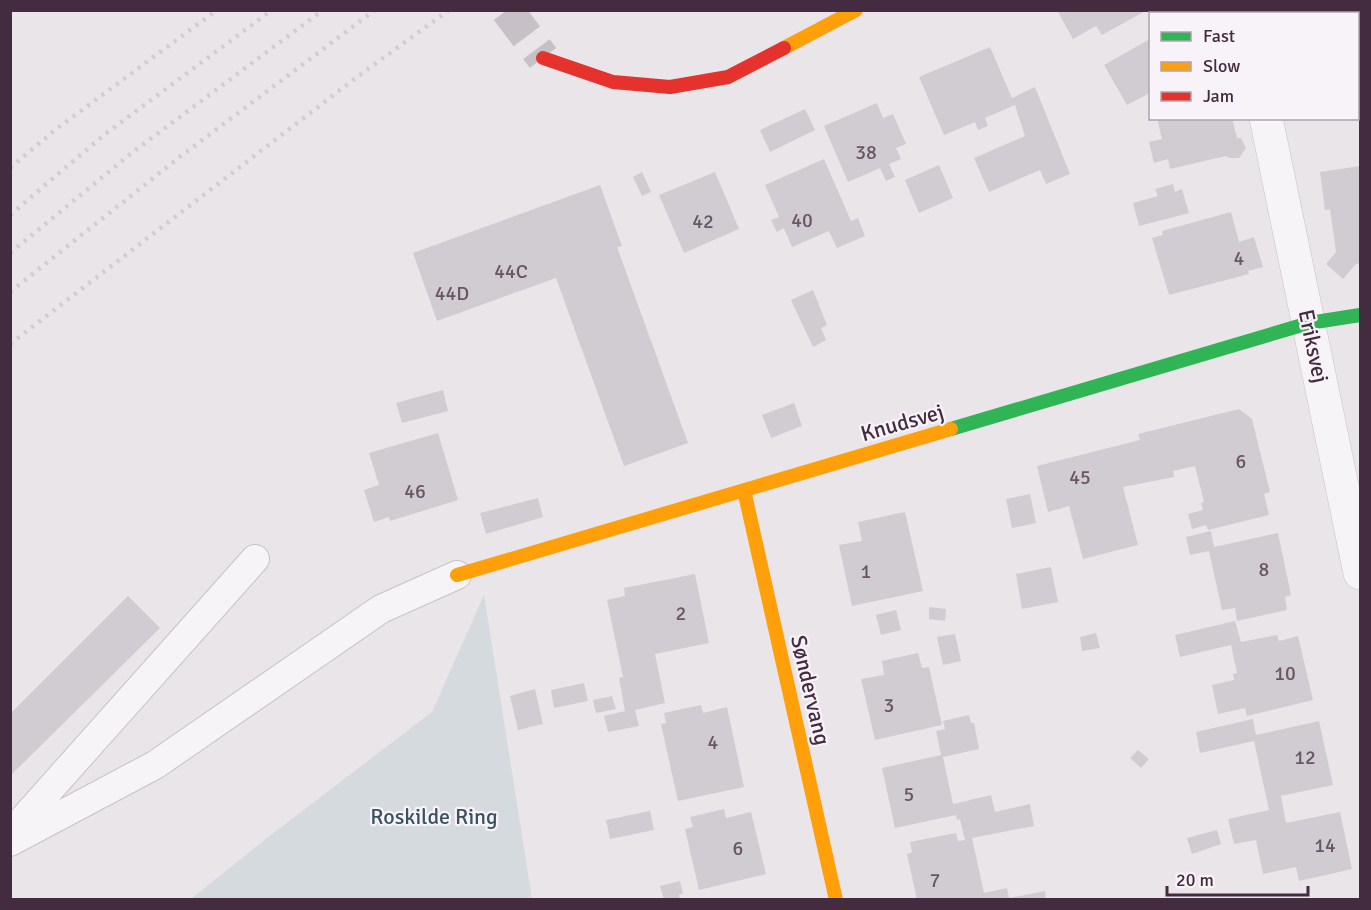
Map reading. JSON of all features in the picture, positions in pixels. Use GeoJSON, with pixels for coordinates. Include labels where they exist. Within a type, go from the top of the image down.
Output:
{"type":"FeatureCollection","features":[{"type":"Feature","properties":{"kind":"street"},"geometry":{"type":"LineString","coordinates":[[543,58],[613,82],[670,87],[728,77],[856,10]]}},
{"type":"Feature","properties":{"kind":"street","name":"Eriksvej"},"geometry":{"type":"LineString","coordinates":[[1266,120],[1360,573]]}},
{"type":"Feature","properties":{"kind":"street","name":"Knudsvej"},"geometry":{"type":"LineString","coordinates":[[458,575],[1309,323],[1360,315]]}},
{"type":"Feature","properties":{"kind":"street","name":"Søndervang"},"geometry":{"type":"LineString","coordinates":[[744,490],[836,900]]}},
{"type":"Feature","properties":{"kind":"lane"},"geometry":{"type":"LineString","coordinates":[[10,834],[255,559]]}},
{"type":"Feature","properties":{"kind":"lane"},"geometry":{"type":"LineString","coordinates":[[10,842],[155,765],[381,609],[458,575]]}},
{"type":"Feature","properties":{"kind":"green space","name":"Roskilde Ring"},"geometry":{"type":"Polygon","coordinates":[[[484,595],[532,899],[191,899],[432,712],[484,595]]]}},
{"type":"Feature","properties":{"kind":"building"},"geometry":{"type":"Polygon","coordinates":[[[1057,10],[1147,10],[1102,35],[1096,26],[1073,39],[1057,10]]]}},
{"type":"Feature","properties":{"kind":"building"},"geometry":{"type":"Polygon","coordinates":[[[1149,40],[1149,94],[1127,105],[1104,65],[1149,40]]]}},
{"type":"Feature","properties":{"kind":"building"},"geometry":{"type":"Polygon","coordinates":[[[990,47],[1012,98],[1035,87],[1070,174],[1046,184],[1040,170],[989,192],[974,158],[1025,136],[1015,105],[985,118],[988,126],[978,130],[975,122],[944,135],[919,77],[990,47]]]}},
{"type":"Feature","properties":{"kind":"building"},"geometry":{"type":"Polygon","coordinates":[[[877,103],[883,118],[893,114],[906,144],[896,148],[901,159],[889,164],[895,177],[886,181],[880,168],[848,182],[824,126],[877,103]]]}},
{"type":"Feature","properties":{"kind":"building"},"geometry":{"type":"Polygon","coordinates":[[[805,109],[815,130],[770,152],[760,130],[805,109]]]}},
{"type":"Feature","properties":{"kind":"building"},"geometry":{"type":"Polygon","coordinates":[[[1157,120],[1232,120],[1237,138],[1241,138],[1246,148],[1239,158],[1226,156],[1170,169],[1168,159],[1154,163],[1149,142],[1162,139],[1157,120]]]}},
{"type":"Feature","properties":{"kind":"building"},"geometry":{"type":"Polygon","coordinates":[[[824,159],[851,221],[858,218],[865,236],[837,248],[829,231],[792,247],[784,228],[777,232],[771,220],[779,217],[765,185],[824,159]]]}},
{"type":"Feature","properties":{"kind":"building"},"geometry":{"type":"Polygon","coordinates":[[[939,165],[953,198],[919,213],[905,180],[939,165]]]}},
{"type":"Feature","properties":{"kind":"building"},"geometry":{"type":"Polygon","coordinates":[[[1360,166],[1360,263],[1356,264],[1343,279],[1326,264],[1336,252],[1330,209],[1325,210],[1320,172],[1360,166]]]}},
{"type":"Feature","properties":{"kind":"building"},"geometry":{"type":"Polygon","coordinates":[[[642,172],[651,192],[642,196],[633,177],[642,172]]]}},
{"type":"Feature","properties":{"kind":"building"},"geometry":{"type":"Polygon","coordinates":[[[715,172],[739,229],[684,253],[659,195],[715,172]]]}},
{"type":"Feature","properties":{"kind":"building"},"geometry":{"type":"Polygon","coordinates":[[[1173,184],[1175,192],[1182,189],[1189,213],[1139,226],[1133,203],[1158,196],[1155,189],[1173,184]]]}},
{"type":"Feature","properties":{"kind":"building"},"geometry":{"type":"Polygon","coordinates":[[[600,185],[622,246],[617,247],[688,443],[624,466],[556,278],[437,321],[413,253],[600,185]]]}},
{"type":"Feature","properties":{"kind":"building"},"geometry":{"type":"Polygon","coordinates":[[[1231,212],[1239,242],[1254,237],[1263,267],[1248,271],[1249,274],[1169,295],[1152,238],[1163,235],[1162,231],[1231,212]]]}},
{"type":"Feature","properties":{"kind":"building"},"geometry":{"type":"Polygon","coordinates":[[[813,290],[827,325],[821,328],[826,340],[813,347],[791,300],[813,290]]]}},
{"type":"Feature","properties":{"kind":"building"},"geometry":{"type":"Polygon","coordinates":[[[443,390],[448,411],[402,423],[396,403],[443,390]]]}},
{"type":"Feature","properties":{"kind":"building"},"geometry":{"type":"Polygon","coordinates":[[[794,403],[802,426],[771,438],[762,415],[794,403]]]}},
{"type":"Feature","properties":{"kind":"building"},"geometry":{"type":"Polygon","coordinates":[[[1239,409],[1252,419],[1270,492],[1264,494],[1269,515],[1208,530],[1206,525],[1192,529],[1188,514],[1203,510],[1201,503],[1204,502],[1195,466],[1173,471],[1174,477],[1123,487],[1138,545],[1083,559],[1069,506],[1048,512],[1037,466],[1140,440],[1138,434],[1239,409]]]}},
{"type":"Feature","properties":{"kind":"building"},"geometry":{"type":"Polygon","coordinates":[[[438,433],[458,500],[390,521],[389,517],[374,522],[364,490],[379,485],[369,453],[438,433]]]}},
{"type":"Feature","properties":{"kind":"building"},"geometry":{"type":"Polygon","coordinates":[[[1030,494],[1036,523],[1012,528],[1006,499],[1030,494]]]}},
{"type":"Feature","properties":{"kind":"building"},"geometry":{"type":"Polygon","coordinates":[[[538,498],[543,517],[486,534],[480,513],[538,498]]]}},
{"type":"Feature","properties":{"kind":"building"},"geometry":{"type":"Polygon","coordinates":[[[905,512],[923,591],[852,606],[839,545],[862,541],[858,522],[905,512]]]}},
{"type":"Feature","properties":{"kind":"building"},"geometry":{"type":"Polygon","coordinates":[[[1211,531],[1214,547],[1278,533],[1291,595],[1285,597],[1287,610],[1237,621],[1235,608],[1222,610],[1209,551],[1190,555],[1186,537],[1211,531]]]}},
{"type":"Feature","properties":{"kind":"building"},"geometry":{"type":"Polygon","coordinates":[[[1051,567],[1058,602],[1022,609],[1016,574],[1051,567]]]}},
{"type":"Feature","properties":{"kind":"building"},"geometry":{"type":"Polygon","coordinates":[[[695,574],[709,643],[655,654],[665,703],[635,710],[639,726],[608,732],[604,716],[625,711],[619,678],[623,677],[607,600],[625,596],[624,588],[695,574]]]}},
{"type":"Feature","properties":{"kind":"building"},"geometry":{"type":"Polygon","coordinates":[[[128,596],[160,628],[10,776],[10,714],[128,596]]]}},
{"type":"Feature","properties":{"kind":"building"},"geometry":{"type":"Polygon","coordinates":[[[929,607],[946,609],[945,621],[929,619],[929,607]]]}},
{"type":"Feature","properties":{"kind":"building"},"geometry":{"type":"Polygon","coordinates":[[[896,610],[901,630],[881,635],[876,615],[896,610]]]}},
{"type":"Feature","properties":{"kind":"building"},"geometry":{"type":"Polygon","coordinates":[[[1235,621],[1241,642],[1277,635],[1279,641],[1298,636],[1313,700],[1247,716],[1245,708],[1218,714],[1212,685],[1234,680],[1233,674],[1237,673],[1231,645],[1180,657],[1175,635],[1235,621]]]}},
{"type":"Feature","properties":{"kind":"building"},"geometry":{"type":"Polygon","coordinates":[[[1096,633],[1100,648],[1082,651],[1080,637],[1096,633]]]}},
{"type":"Feature","properties":{"kind":"building"},"geometry":{"type":"Polygon","coordinates":[[[955,634],[961,661],[943,665],[937,637],[955,634]]]}},
{"type":"Feature","properties":{"kind":"building"},"geometry":{"type":"Polygon","coordinates":[[[918,653],[922,668],[929,667],[942,725],[875,740],[861,679],[884,675],[882,661],[918,653]]]}},
{"type":"Feature","properties":{"kind":"building"},"geometry":{"type":"Polygon","coordinates":[[[584,683],[588,701],[554,708],[551,690],[584,683]]]}},
{"type":"Feature","properties":{"kind":"building"},"geometry":{"type":"Polygon","coordinates":[[[535,689],[543,724],[518,730],[510,696],[535,689]]]}},
{"type":"Feature","properties":{"kind":"building"},"geometry":{"type":"Polygon","coordinates":[[[612,696],[616,709],[596,713],[593,700],[612,696]]]}},
{"type":"Feature","properties":{"kind":"building"},"geometry":{"type":"Polygon","coordinates":[[[701,705],[703,713],[727,707],[744,787],[678,801],[661,724],[666,723],[664,713],[701,705]]]}},
{"type":"Feature","properties":{"kind":"building"},"geometry":{"type":"Polygon","coordinates":[[[969,715],[971,723],[974,723],[979,749],[943,757],[953,804],[991,795],[995,812],[1030,804],[1034,826],[972,838],[984,893],[1007,888],[1009,898],[1045,891],[1046,900],[917,900],[907,854],[912,852],[910,842],[956,833],[958,841],[965,840],[960,819],[957,820],[956,815],[895,828],[882,768],[941,755],[936,731],[945,729],[943,721],[969,715]]]}},
{"type":"Feature","properties":{"kind":"building"},"geometry":{"type":"Polygon","coordinates":[[[1253,719],[1256,735],[1319,721],[1333,785],[1281,796],[1286,823],[1340,812],[1352,869],[1299,881],[1296,867],[1263,874],[1256,840],[1234,844],[1228,819],[1269,810],[1254,741],[1200,753],[1196,732],[1253,719]]]}},
{"type":"Feature","properties":{"kind":"building"},"geometry":{"type":"Polygon","coordinates":[[[1138,750],[1149,759],[1141,768],[1130,758],[1138,750]]]}},
{"type":"Feature","properties":{"kind":"building"},"geometry":{"type":"Polygon","coordinates":[[[724,809],[726,818],[751,812],[766,874],[699,890],[685,829],[693,827],[690,817],[724,809]]]}},
{"type":"Feature","properties":{"kind":"building"},"geometry":{"type":"Polygon","coordinates":[[[650,811],[654,830],[610,839],[606,820],[650,811]]]}},
{"type":"Feature","properties":{"kind":"building"},"geometry":{"type":"Polygon","coordinates":[[[1217,830],[1221,844],[1192,854],[1187,838],[1217,830]]]}},
{"type":"Feature","properties":{"kind":"building"},"geometry":{"type":"Polygon","coordinates":[[[680,881],[683,894],[679,894],[680,900],[664,900],[660,886],[680,881]]]}},
{"type":"Feature","properties":{"kind":"tunnel"},"geometry":{"type":"LineString","coordinates":[[507,10],[543,58]]}},
{"type":"Feature","properties":{"kind":"railway"},"geometry":{"type":"LineString","coordinates":[[10,168],[55,130],[217,10]]}},
{"type":"Feature","properties":{"kind":"railway"},"geometry":{"type":"LineString","coordinates":[[10,215],[104,135],[272,10]]}},
{"type":"Feature","properties":{"kind":"railway"},"geometry":{"type":"LineString","coordinates":[[10,253],[133,152],[323,10]]}},
{"type":"Feature","properties":{"kind":"railway"},"geometry":{"type":"LineString","coordinates":[[10,292],[181,156],[375,10]]}},
{"type":"Feature","properties":{"kind":"railway"},"geometry":{"type":"LineString","coordinates":[[10,344],[353,80],[449,10]]}},
{"type":"Feature","properties":{"kind":"traffic: fast"},"geometry":{"type":"LineString","coordinates":[[951,429],[1309,323],[1360,315]]}},
{"type":"Feature","properties":{"kind":"traffic: slow"},"geometry":{"type":"LineString","coordinates":[[784,48],[856,10]]}},
{"type":"Feature","properties":{"kind":"traffic: slow"},"geometry":{"type":"LineString","coordinates":[[457,575],[951,429]]}},
{"type":"Feature","properties":{"kind":"traffic: slow"},"geometry":{"type":"LineString","coordinates":[[744,490],[836,900]]}},
{"type":"Feature","properties":{"kind":"traffic: jam"},"geometry":{"type":"LineString","coordinates":[[543,58],[613,82],[670,87],[728,77],[784,48]]}}]}
